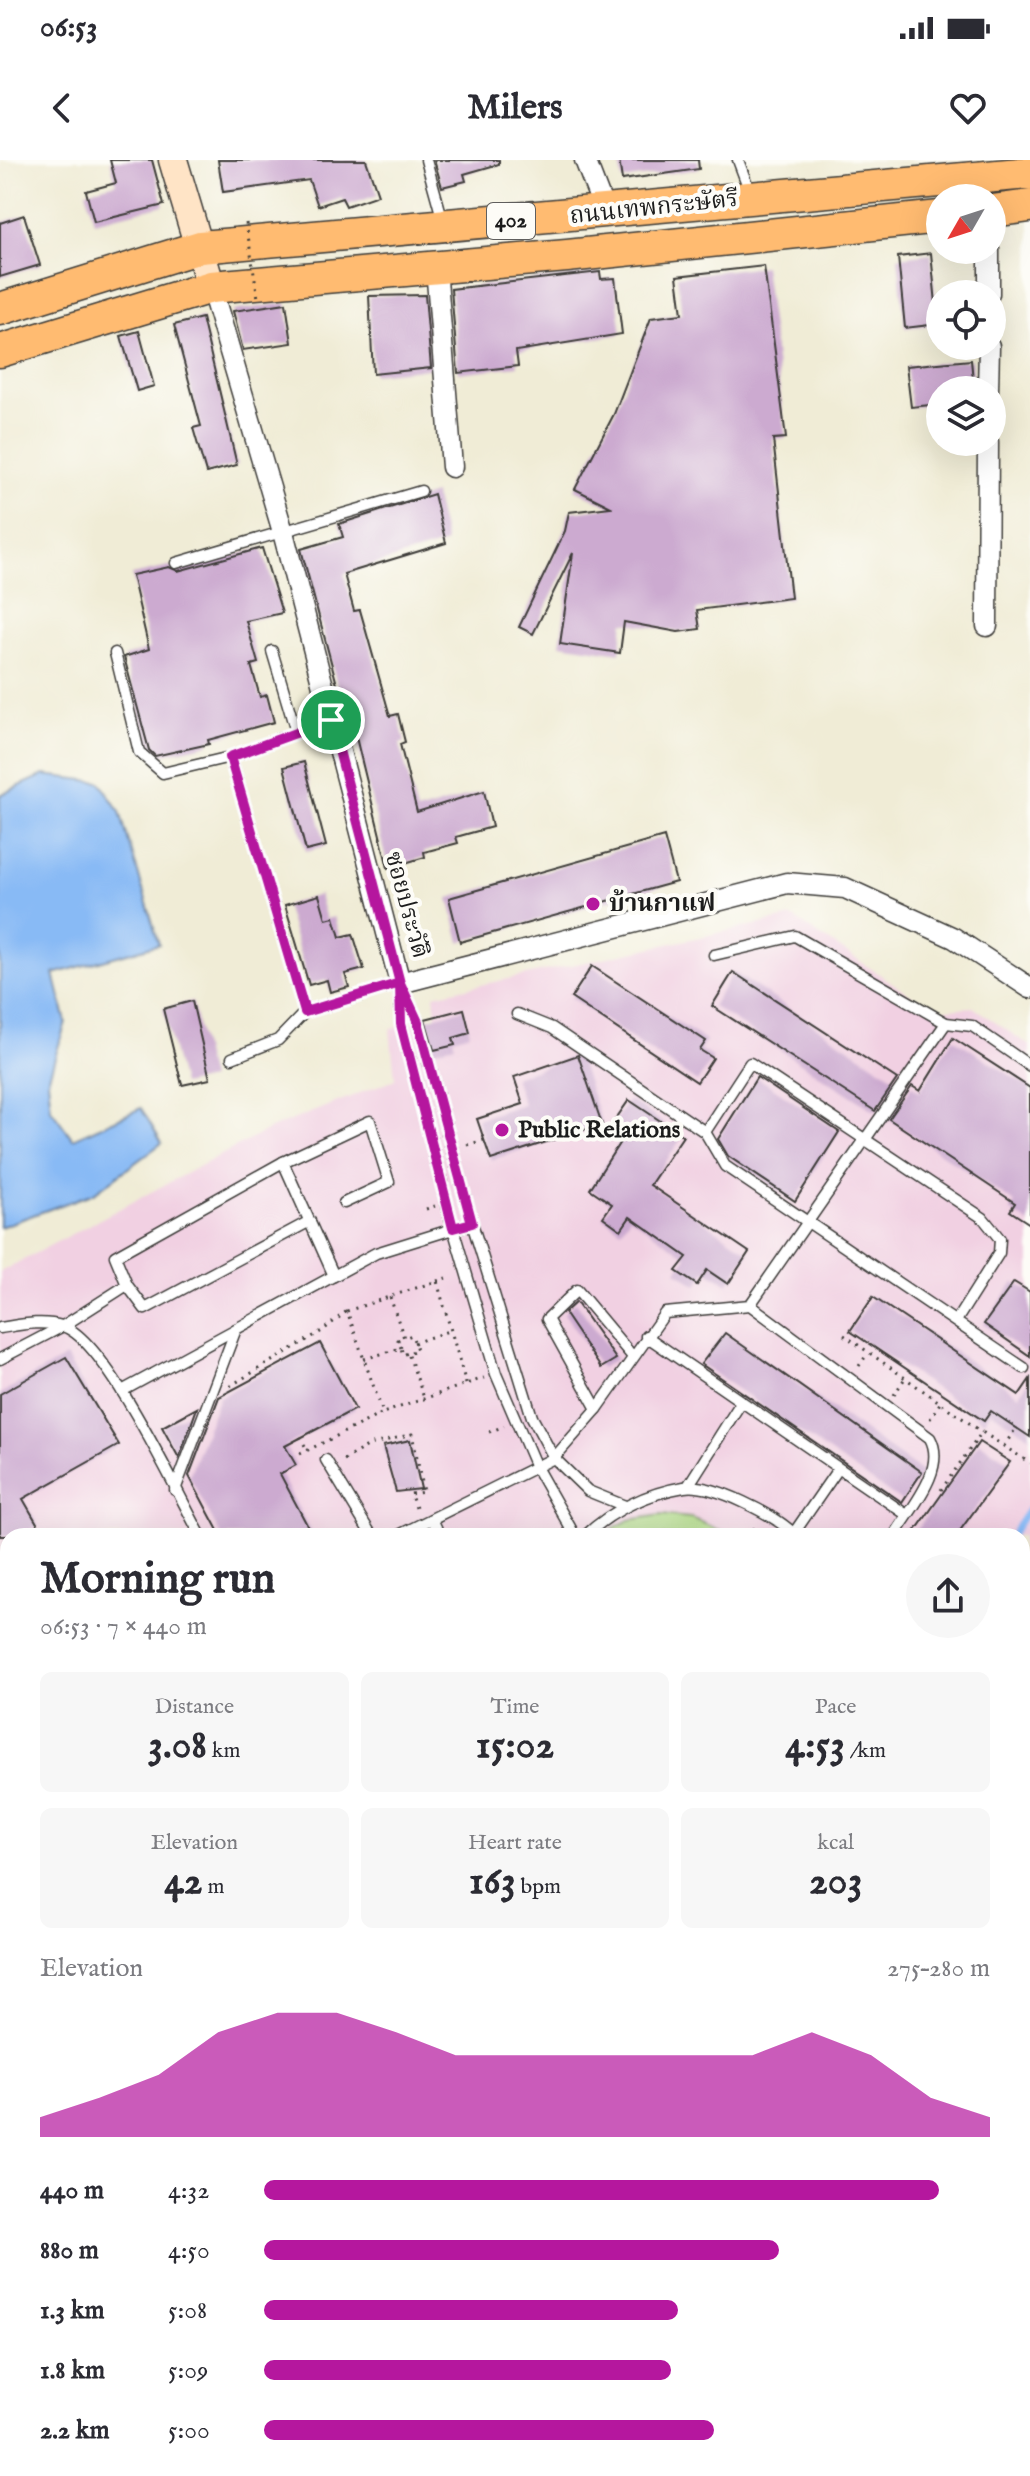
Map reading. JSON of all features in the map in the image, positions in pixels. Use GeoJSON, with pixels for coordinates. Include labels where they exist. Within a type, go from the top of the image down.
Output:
{"type":"FeatureCollection","features":[{"type":"Feature","properties":{"kind":"main road","name":"ถนนเทพกระษัตรี"},"geometry":{"type":"LineString","coordinates":[[1,305],[200,247],[753,198],[966,169],[1030,173]]}},
{"type":"Feature","properties":{"kind":"main road"},"geometry":{"type":"LineString","coordinates":[[1006,209],[1030,206]]}},
{"type":"Feature","properties":{"kind":"main road","name":"ถนนเทพกระษัตรี"},"geometry":{"type":"LineString","coordinates":[[0,351],[211,287],[926,218]]}},
{"type":"Feature","properties":{"kind":"street"},"geometry":{"type":"LineString","coordinates":[[173,160],[211,287]]}},
{"type":"Feature","properties":{"kind":"street"},"geometry":{"type":"LineString","coordinates":[[585,160],[605,212]]}},
{"type":"Feature","properties":{"kind":"street"},"geometry":{"type":"LineString","coordinates":[[436,267],[452,467]]}},
{"type":"Feature","properties":{"kind":"street","name":"ซอยประวัติ"},"geometry":{"type":"LineString","coordinates":[[211,287],[283,532],[400,983],[787,883],[845,888],[954,938],[1030,988]]}},
{"type":"Feature","properties":{"kind":"street"},"geometry":{"type":"LineString","coordinates":[[987,626],[988,456]]}},
{"type":"Feature","properties":{"kind":"lane"},"geometry":{"type":"LineString","coordinates":[[426,160],[445,227]]}},
{"type":"Feature","properties":{"kind":"lane"},"geometry":{"type":"LineString","coordinates":[[738,160],[753,198]]}},
{"type":"Feature","properties":{"kind":"lane"},"geometry":{"type":"LineString","coordinates":[[176,563],[421,491]]}},
{"type":"Feature","properties":{"kind":"lane"},"geometry":{"type":"LineString","coordinates":[[272,651],[296,732]]}},
{"type":"Feature","properties":{"kind":"lane"},"geometry":{"type":"LineString","coordinates":[[115,653],[139,752],[149,764],[163,773],[230,757],[331,720]]}},
{"type":"Feature","properties":{"kind":"lane"},"geometry":{"type":"LineString","coordinates":[[230,757],[305,1012]]}},
{"type":"Feature","properties":{"kind":"lane"},"geometry":{"type":"LineString","coordinates":[[714,955],[795,936],[946,1023],[972,1026],[1030,1066]]}},
{"type":"Feature","properties":{"kind":"lane"},"geometry":{"type":"LineString","coordinates":[[232,1058],[278,1040],[305,1012],[400,983]]}},
{"type":"Feature","properties":{"kind":"lane"},"geometry":{"type":"LineString","coordinates":[[400,983],[418,1022],[472,1223],[532,1417],[554,1458],[588,1491],[625,1506]]}},
{"type":"Feature","properties":{"kind":"lane"},"geometry":{"type":"LineString","coordinates":[[400,983],[401,1024],[453,1228],[496,1374],[536,1467],[570,1528]]}},
{"type":"Feature","properties":{"kind":"lane"},"geometry":{"type":"LineString","coordinates":[[517,1014],[552,1028],[705,1132],[725,1166],[1024,1368]]}},
{"type":"Feature","properties":{"kind":"lane"},"geometry":{"type":"LineString","coordinates":[[750,1305],[946,1023]]}},
{"type":"Feature","properties":{"kind":"lane"},"geometry":{"type":"LineString","coordinates":[[705,1132],[750,1063],[983,1218],[1000,1239],[999,1253],[956,1321]]}},
{"type":"Feature","properties":{"kind":"lane"},"geometry":{"type":"LineString","coordinates":[[310,1221],[145,1309],[127,1285],[115,1256],[283,1162],[370,1121],[389,1182],[344,1203]]}},
{"type":"Feature","properties":{"kind":"lane"},"geometry":{"type":"LineString","coordinates":[[283,1162],[334,1276]]}},
{"type":"Feature","properties":{"kind":"lane"},"geometry":{"type":"LineString","coordinates":[[122,1391],[376,1253],[472,1223]]}},
{"type":"Feature","properties":{"kind":"lane"},"geometry":{"type":"LineString","coordinates":[[0,1359],[63,1326],[127,1285]]}},
{"type":"Feature","properties":{"kind":"lane"},"geometry":{"type":"LineString","coordinates":[[597,1409],[547,1319],[577,1290],[633,1357]]}},
{"type":"Feature","properties":{"kind":"lane"},"geometry":{"type":"LineString","coordinates":[[413,1528],[554,1458],[597,1409],[665,1313],[750,1305],[930,1438],[938,1452],[936,1466],[899,1528]]}},
{"type":"Feature","properties":{"kind":"lane"},"geometry":{"type":"LineString","coordinates":[[0,1328],[34,1323],[63,1326],[83,1337],[122,1391],[196,1528]]}},
{"type":"Feature","properties":{"kind":"lane"},"geometry":{"type":"LineString","coordinates":[[175,1490],[236,1329]]}},
{"type":"Feature","properties":{"kind":"lane"},"geometry":{"type":"LineString","coordinates":[[646,1336],[740,1404],[907,1515]]}},
{"type":"Feature","properties":{"kind":"lane"},"geometry":{"type":"LineString","coordinates":[[688,1486],[740,1404]]}},
{"type":"Feature","properties":{"kind":"lane"},"geometry":{"type":"LineString","coordinates":[[328,1464],[367,1528]]}},
{"type":"Feature","properties":{"kind":"lane"},"geometry":{"type":"LineString","coordinates":[[800,1528],[838,1469]]}},
{"type":"Feature","properties":{"kind":"lane"},"geometry":{"type":"LineString","coordinates":[[596,1528],[625,1506],[688,1486],[756,1506],[786,1528]]}},
{"type":"Feature","properties":{"kind":"lane"},"geometry":{"type":"LineString","coordinates":[[432,1519],[436,1528]]}},
{"type":"Feature","properties":{"kind":"path"},"geometry":{"type":"LineString","coordinates":[[246,223],[258,298]]}},
{"type":"Feature","properties":{"kind":"path"},"geometry":{"type":"LineString","coordinates":[[467,1145],[484,1140]]}},
{"type":"Feature","properties":{"kind":"path"},"geometry":{"type":"LineString","coordinates":[[223,1390],[322,1331],[347,1311],[446,1278]]}},
{"type":"Feature","properties":{"kind":"path"},"geometry":{"type":"LineString","coordinates":[[437,1281],[466,1384]]}},
{"type":"Feature","properties":{"kind":"path"},"geometry":{"type":"LineString","coordinates":[[390,1297],[404,1338]]}},
{"type":"Feature","properties":{"kind":"path"},"geometry":{"type":"LineString","coordinates":[[347,1311],[383,1413]]}},
{"type":"Feature","properties":{"kind":"path"},"geometry":{"type":"LineString","coordinates":[[414,1343],[451,1330]]}},
{"type":"Feature","properties":{"kind":"path"},"geometry":{"type":"LineString","coordinates":[[412,1335],[414,1343],[417,1350],[403,1355],[398,1340],[412,1335]]}},
{"type":"Feature","properties":{"kind":"path"},"geometry":{"type":"LineString","coordinates":[[844,1335],[1030,1463]]}},
{"type":"Feature","properties":{"kind":"path"},"geometry":{"type":"LineString","coordinates":[[364,1359],[401,1348]]}},
{"type":"Feature","properties":{"kind":"path"},"geometry":{"type":"LineString","coordinates":[[408,1353],[424,1398]]}},
{"type":"Feature","properties":{"kind":"path"},"geometry":{"type":"LineString","coordinates":[[300,1454],[383,1413],[496,1374]]}},
{"type":"Feature","properties":{"kind":"path"},"geometry":{"type":"LineString","coordinates":[[922,1432],[940,1403]]}},
{"type":"Feature","properties":{"kind":"path"},"geometry":{"type":"LineString","coordinates":[[1004,1446],[1016,1428]]}},
{"type":"Feature","properties":{"kind":"path"},"geometry":{"type":"LineString","coordinates":[[934,1500],[982,1432]]}},
{"type":"Feature","properties":{"kind":"path"},"geometry":{"type":"LineString","coordinates":[[300,1437],[307,1450],[328,1464],[369,1445],[412,1434],[424,1492],[410,1492],[417,1510]]}},
{"type":"Feature","properties":{"kind":"shaded area"},"geometry":{"type":"Polygon","coordinates":[[[792,917],[934,1010],[973,1007],[1030,1046],[1030,1528],[0,1528],[0,1272],[270,1129],[395,1079],[390,1029],[436,1018],[434,995],[792,917]]]}},
{"type":"Feature","properties":{"kind":"green space"},"geometry":{"type":"Polygon","coordinates":[[[661,1515],[691,1518],[715,1528],[614,1528],[629,1520],[661,1515]]]}},
{"type":"Feature","properties":{"kind":"water"},"geometry":{"type":"Polygon","coordinates":[[[44,775],[100,782],[120,812],[159,944],[54,974],[66,1022],[48,1080],[51,1109],[73,1139],[141,1108],[162,1143],[94,1193],[0,1227],[0,795],[44,775]]]}},
{"type":"Feature","properties":{"kind":"building"},"geometry":{"type":"Polygon","coordinates":[[[110,160],[152,160],[164,205],[94,222],[86,191],[116,183],[110,160]]]}},
{"type":"Feature","properties":{"kind":"building"},"geometry":{"type":"Polygon","coordinates":[[[218,160],[366,160],[378,195],[346,206],[342,198],[318,206],[309,180],[223,192],[218,160]]]}},
{"type":"Feature","properties":{"kind":"building"},"geometry":{"type":"Polygon","coordinates":[[[434,160],[499,160],[499,164],[464,174],[466,181],[442,187],[434,160]]]}},
{"type":"Feature","properties":{"kind":"building"},"geometry":{"type":"Polygon","coordinates":[[[619,160],[698,160],[699,169],[622,180],[619,160]]]}},
{"type":"Feature","properties":{"kind":"building"},"geometry":{"type":"Polygon","coordinates":[[[24,215],[40,265],[0,277],[0,223],[24,215]]]}},
{"type":"Feature","properties":{"kind":"building"},"geometry":{"type":"Polygon","coordinates":[[[926,254],[926,264],[932,264],[934,280],[926,280],[926,325],[905,328],[898,257],[926,254]]]}},
{"type":"Feature","properties":{"kind":"building"},"geometry":{"type":"Polygon","coordinates":[[[764,266],[786,438],[773,439],[791,598],[697,610],[700,629],[678,632],[624,622],[620,653],[560,644],[573,553],[533,634],[519,627],[565,531],[569,512],[611,507],[575,489],[614,414],[651,318],[682,314],[677,276],[764,266]]]}},
{"type":"Feature","properties":{"kind":"building"},"geometry":{"type":"Polygon","coordinates":[[[600,272],[601,279],[615,278],[622,334],[516,351],[518,366],[458,373],[451,289],[600,272]]]}},
{"type":"Feature","properties":{"kind":"building"},"geometry":{"type":"Polygon","coordinates":[[[425,295],[431,368],[373,374],[369,296],[425,295]]]}},
{"type":"Feature","properties":{"kind":"building"},"geometry":{"type":"Polygon","coordinates":[[[286,303],[292,343],[243,350],[233,311],[286,303]]]}},
{"type":"Feature","properties":{"kind":"building"},"geometry":{"type":"Polygon","coordinates":[[[202,318],[237,465],[206,473],[193,428],[201,426],[174,325],[202,318]]]}},
{"type":"Feature","properties":{"kind":"building"},"geometry":{"type":"Polygon","coordinates":[[[139,331],[154,386],[137,391],[121,336],[139,331]]]}},
{"type":"Feature","properties":{"kind":"building"},"geometry":{"type":"Polygon","coordinates":[[[971,360],[973,376],[926,376],[926,405],[911,407],[906,366],[971,360]]]}},
{"type":"Feature","properties":{"kind":"building"},"geometry":{"type":"Polygon","coordinates":[[[434,494],[446,543],[344,574],[354,611],[360,610],[390,716],[398,714],[405,742],[400,744],[417,812],[484,791],[492,827],[456,837],[458,843],[424,852],[425,857],[388,868],[352,721],[347,722],[301,549],[343,537],[339,524],[434,494]]]}},
{"type":"Feature","properties":{"kind":"building"},"geometry":{"type":"Polygon","coordinates":[[[262,548],[282,613],[246,621],[258,663],[251,665],[260,697],[267,695],[274,722],[208,740],[209,744],[155,756],[149,750],[124,657],[149,649],[132,575],[169,567],[178,571],[262,548]]]}},
{"type":"Feature","properties":{"kind":"building"},"geometry":{"type":"Polygon","coordinates":[[[304,762],[326,846],[306,851],[284,767],[304,762]]]}},
{"type":"Feature","properties":{"kind":"building"},"geometry":{"type":"Polygon","coordinates":[[[664,837],[676,882],[460,942],[449,898],[664,837]]]}},
{"type":"Feature","properties":{"kind":"building"},"geometry":{"type":"Polygon","coordinates":[[[319,895],[326,919],[334,917],[340,937],[353,934],[364,969],[345,974],[349,987],[330,992],[327,980],[309,985],[285,905],[319,895]]]}},
{"type":"Feature","properties":{"kind":"building"},"geometry":{"type":"Polygon","coordinates":[[[592,966],[706,1041],[700,1050],[713,1058],[697,1082],[571,998],[592,966]]]}},
{"type":"Feature","properties":{"kind":"building"},"geometry":{"type":"Polygon","coordinates":[[[733,972],[897,1079],[875,1111],[712,1006],[733,972]]]}},
{"type":"Feature","properties":{"kind":"building"},"geometry":{"type":"Polygon","coordinates":[[[192,1001],[210,1079],[182,1085],[163,1009],[192,1001]]]}},
{"type":"Feature","properties":{"kind":"building"},"geometry":{"type":"Polygon","coordinates":[[[464,1009],[470,1033],[453,1038],[455,1045],[434,1050],[425,1019],[464,1009]]]}},
{"type":"Feature","properties":{"kind":"building"},"geometry":{"type":"Polygon","coordinates":[[[953,1038],[1030,1088],[1030,1224],[1010,1211],[1015,1203],[889,1119],[912,1086],[920,1091],[953,1038]]]}},
{"type":"Feature","properties":{"kind":"building"},"geometry":{"type":"Polygon","coordinates":[[[578,1055],[602,1124],[491,1160],[477,1119],[523,1104],[514,1077],[578,1055]]]}},
{"type":"Feature","properties":{"kind":"building"},"geometry":{"type":"Polygon","coordinates":[[[757,1077],[839,1132],[795,1201],[728,1156],[718,1139],[757,1077]]]}},
{"type":"Feature","properties":{"kind":"building"},"geometry":{"type":"Polygon","coordinates":[[[629,1100],[683,1136],[650,1185],[749,1252],[728,1284],[707,1270],[697,1285],[676,1271],[687,1257],[630,1217],[621,1230],[603,1217],[612,1204],[590,1189],[620,1142],[606,1133],[629,1100]]]}},
{"type":"Feature","properties":{"kind":"building"},"geometry":{"type":"Polygon","coordinates":[[[1014,1282],[1030,1292],[1030,1356],[984,1324],[1014,1282]]]}},
{"type":"Feature","properties":{"kind":"building"},"geometry":{"type":"Polygon","coordinates":[[[873,1297],[1019,1395],[1030,1379],[1030,1437],[991,1411],[984,1421],[850,1331],[873,1297]]]}},
{"type":"Feature","properties":{"kind":"building"},"geometry":{"type":"Polygon","coordinates":[[[576,1302],[616,1359],[601,1368],[564,1313],[576,1302]]]}},
{"type":"Feature","properties":{"kind":"building"},"geometry":{"type":"Polygon","coordinates":[[[725,1333],[922,1472],[902,1502],[701,1364],[725,1333]]]}},
{"type":"Feature","properties":{"kind":"building"},"geometry":{"type":"Polygon","coordinates":[[[320,1343],[355,1409],[285,1446],[296,1465],[280,1474],[309,1528],[217,1528],[189,1476],[219,1397],[320,1343]]]}},
{"type":"Feature","properties":{"kind":"building"},"geometry":{"type":"Polygon","coordinates":[[[66,1357],[119,1445],[23,1499],[38,1525],[33,1528],[0,1528],[0,1394],[66,1357]]]}},
{"type":"Feature","properties":{"kind":"building"},"geometry":{"type":"Polygon","coordinates":[[[197,1408],[179,1458],[162,1427],[197,1408]]]}},
{"type":"Feature","properties":{"kind":"building"},"geometry":{"type":"Polygon","coordinates":[[[410,1440],[421,1489],[396,1492],[383,1446],[410,1440]]]}},
{"type":"Feature","properties":{"kind":"building"},"geometry":{"type":"Polygon","coordinates":[[[979,1442],[1010,1462],[962,1528],[918,1528],[979,1442]]]}},
{"type":"Feature","properties":{"kind":"waterway"},"geometry":{"type":"LineString","coordinates":[[1016,1528],[1030,1507]]}},
{"type":"Feature","properties":{"kind":"place","name":"บ้านกาแฟ"},"geometry":{"type":"Point","coordinates":[593,904]}},
{"type":"Feature","properties":{"kind":"place","name":"Public Relations"},"geometry":{"type":"Point","coordinates":[502,1130]}},
{"type":"Feature","properties":{"kind":"route"},"geometry":{"type":"LineString","coordinates":[[331,720],[230,757],[305,1012],[400,983],[401,1024],[453,1228],[472,1223],[418,1022],[400,983],[331,720]]}}]}
